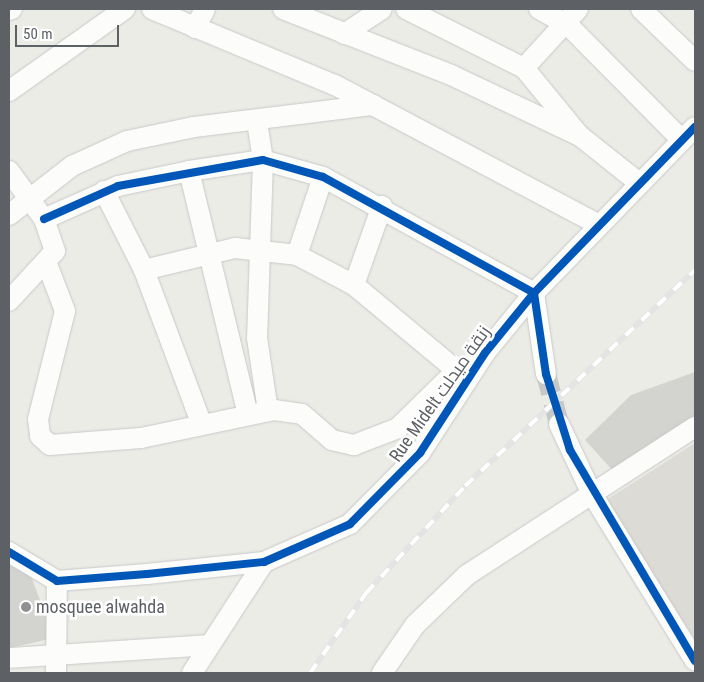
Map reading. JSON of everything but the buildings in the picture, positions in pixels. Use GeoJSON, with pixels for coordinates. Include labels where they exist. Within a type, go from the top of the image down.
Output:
{"type":"FeatureCollection","features":[{"type":"Feature","properties":{"kind":"street"},"geometry":{"type":"LineString","coordinates":[[9,91],[125,9]]}},
{"type":"Feature","properties":{"kind":"street"},"geometry":{"type":"LineString","coordinates":[[152,9],[374,105],[598,224]]}},
{"type":"Feature","properties":{"kind":"street"},"geometry":{"type":"LineString","coordinates":[[196,28],[205,9]]}},
{"type":"Feature","properties":{"kind":"street"},"geometry":{"type":"LineString","coordinates":[[283,9],[451,75],[580,136]]}},
{"type":"Feature","properties":{"kind":"street"},"geometry":{"type":"LineString","coordinates":[[344,34],[382,9]]}},
{"type":"Feature","properties":{"kind":"street"},"geometry":{"type":"LineString","coordinates":[[406,9],[524,68],[580,136],[639,183]]}},
{"type":"Feature","properties":{"kind":"street"},"geometry":{"type":"LineString","coordinates":[[538,9],[573,17],[688,134]]}},
{"type":"Feature","properties":{"kind":"street"},"geometry":{"type":"LineString","coordinates":[[641,9],[695,61]]}},
{"type":"Feature","properties":{"kind":"street"},"geometry":{"type":"LineString","coordinates":[[524,68],[573,17]]}},
{"type":"Feature","properties":{"kind":"street"},"geometry":{"type":"LineString","coordinates":[[9,215],[27,197],[72,166],[127,140],[194,127],[257,122],[374,105]]}},
{"type":"Feature","properties":{"kind":"street"},"geometry":{"type":"LineString","coordinates":[[257,122],[263,160],[257,338],[268,411]]}},
{"type":"Feature","properties":{"kind":"street","name":"Rue Midelt زنقة ميدلت"},"geometry":{"type":"LineString","coordinates":[[57,581],[264,562],[330,535],[364,513],[420,453],[462,375],[598,224],[688,134]]}},
{"type":"Feature","properties":{"kind":"street"},"geometry":{"type":"LineString","coordinates":[[44,219],[104,191],[189,171],[263,160],[322,177],[382,206],[534,293],[546,374]]}},
{"type":"Feature","properties":{"kind":"street"},"geometry":{"type":"LineString","coordinates":[[9,170],[44,219],[55,243],[48,264],[9,301]]}},
{"type":"Feature","properties":{"kind":"street"},"geometry":{"type":"LineString","coordinates":[[189,171],[248,416]]}},
{"type":"Feature","properties":{"kind":"street"},"geometry":{"type":"LineString","coordinates":[[297,255],[322,177]]}},
{"type":"Feature","properties":{"kind":"street"},"geometry":{"type":"LineString","coordinates":[[104,191],[144,270],[202,425]]}},
{"type":"Feature","properties":{"kind":"street"},"geometry":{"type":"LineString","coordinates":[[354,285],[382,206]]}},
{"type":"Feature","properties":{"kind":"street"},"geometry":{"type":"LineString","coordinates":[[48,264],[65,311],[41,397],[39,430],[44,442],[68,446],[202,425],[268,411],[293,410],[339,444],[361,444],[398,428],[462,375],[354,285],[297,255],[259,248],[208,252],[144,270]]}},
{"type":"Feature","properties":{"kind":"street"},"geometry":{"type":"LineString","coordinates":[[559,424],[592,494],[695,661]]}},
{"type":"Feature","properties":{"kind":"street"},"geometry":{"type":"LineString","coordinates":[[382,673],[415,625],[467,576],[695,426]]}},
{"type":"Feature","properties":{"kind":"street"},"geometry":{"type":"LineString","coordinates":[[9,552],[57,581],[56,664]]}},
{"type":"Feature","properties":{"kind":"street"},"geometry":{"type":"LineString","coordinates":[[192,673],[264,562]]}},
{"type":"Feature","properties":{"kind":"street"},"geometry":{"type":"LineString","coordinates":[[9,658],[56,664],[209,645]]}},
{"type":"Feature","properties":{"kind":"shaded area"},"geometry":{"type":"Polygon","coordinates":[[[695,443],[695,640],[605,501],[695,443]]]}},
{"type":"Feature","properties":{"kind":"tunnel"},"geometry":{"type":"LineString","coordinates":[[546,374],[559,424]]}},
{"type":"Feature","properties":{"kind":"railway"},"geometry":{"type":"LineString","coordinates":[[310,673],[366,593],[465,486],[695,270]]}},
{"type":"Feature","properties":{"kind":"cycle path"},"geometry":{"type":"LineString","coordinates":[[9,552],[57,581],[147,574],[264,562],[350,524],[420,453],[485,353],[534,293],[695,127]]}},
{"type":"Feature","properties":{"kind":"cycle path"},"geometry":{"type":"LineString","coordinates":[[44,219],[118,186],[263,160],[323,177],[534,293],[546,374],[570,450],[695,661]]}},
{"type":"Feature","properties":{"kind":"place","name":"mosquee alwahda"},"geometry":{"type":"Point","coordinates":[26,607]}}]}
